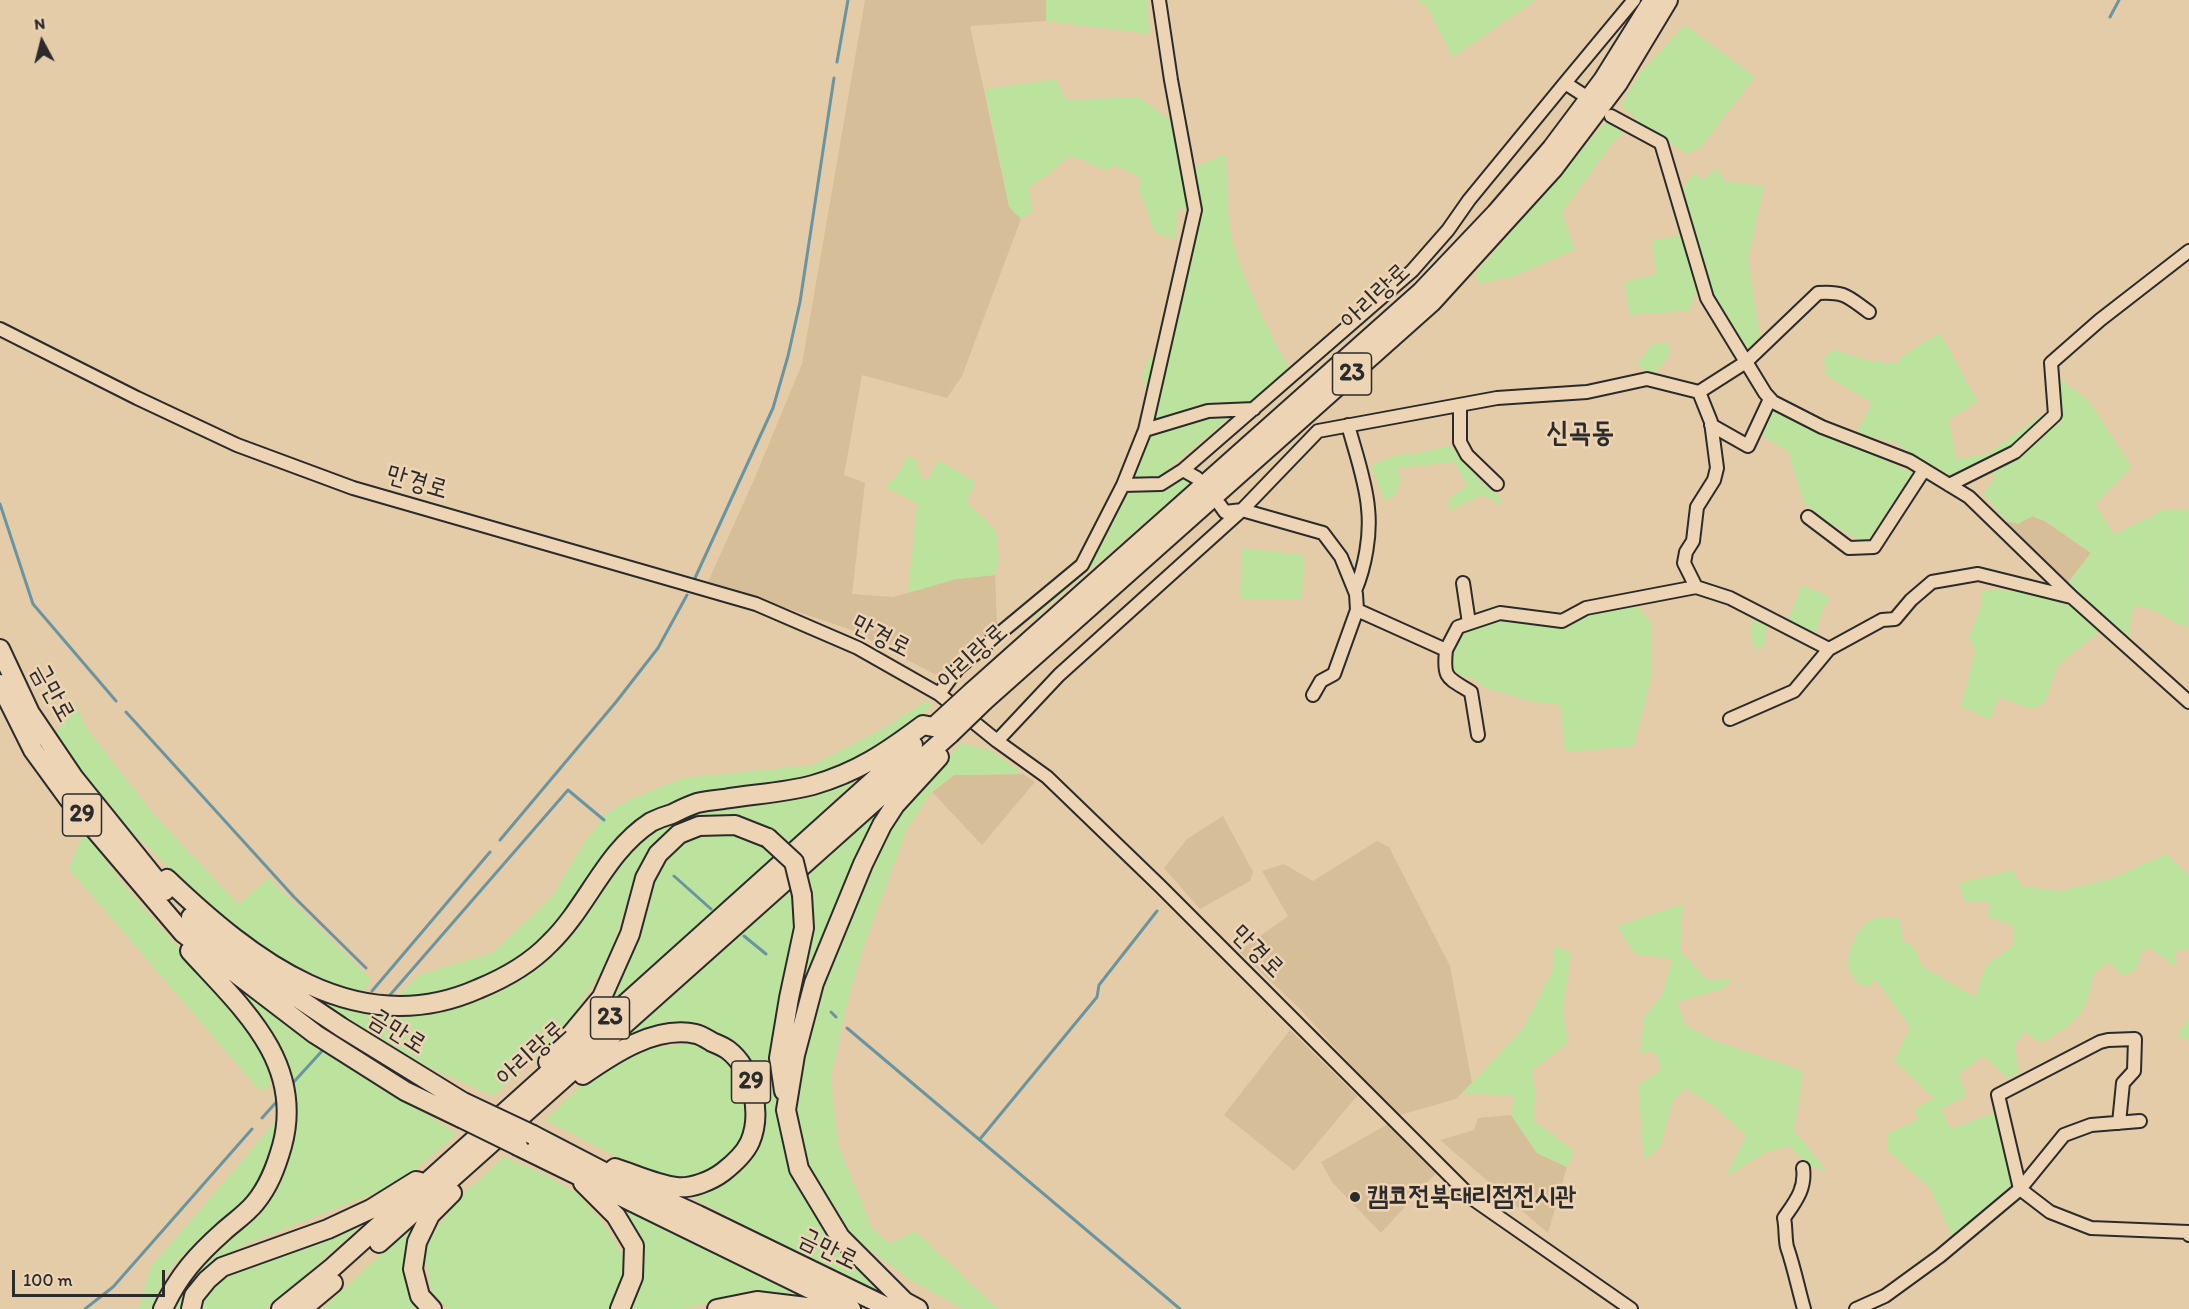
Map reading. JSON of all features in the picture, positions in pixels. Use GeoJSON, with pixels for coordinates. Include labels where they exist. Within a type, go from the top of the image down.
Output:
{"type":"FeatureCollection","features":[{"type":"Feature","properties":{"kind":"highway","name":"아리랑로"},"geometry":{"type":"LineString","coordinates":[[281,1309],[333,1267],[427,1183],[553,1079],[941,731],[1421,292],[1496,213],[1552,148],[1603,80],[1653,0]]}},
{"type":"Feature","properties":{"kind":"highway","name":"아리랑로"},"geometry":{"type":"LineString","coordinates":[[979,696],[1432,302],[1553,169],[1618,83],[1668,0]]}},
{"type":"Feature","properties":{"kind":"highway","name":"금만로"},"geometry":{"type":"LineString","coordinates":[[0,649],[30,713],[74,778],[157,884],[220,946],[462,1110]]}},
{"type":"Feature","properties":{"kind":"highway","name":"금만로"},"geometry":{"type":"LineString","coordinates":[[0,684],[33,750],[68,798],[183,933],[315,1034],[405,1091],[462,1110],[525,1141],[608,1174],[891,1309]]}},
{"type":"Feature","properties":{"kind":"highway"},"geometry":{"type":"LineString","coordinates":[[157,884],[167,879],[211,921],[260,958],[291,976],[354,1001],[401,1006],[436,1003],[469,994],[500,980],[528,963],[570,922],[608,863],[630,840],[652,822],[698,803],[812,785],[855,771],[890,750],[923,724],[941,731],[949,745],[895,805],[882,825],[863,864],[814,983],[795,1055],[786,1110]]}},
{"type":"Feature","properties":{"kind":"highway"},"geometry":{"type":"LineString","coordinates":[[553,1079],[544,1067],[602,997],[630,934],[645,879],[658,854],[679,834],[699,826],[735,825],[768,838],[794,862],[802,894],[804,928],[779,1058],[786,1110],[799,1169],[840,1237],[905,1302],[918,1309]]}},
{"type":"Feature","properties":{"kind":"highway","name":"29"},"geometry":{"type":"LineString","coordinates":[[163,1309],[178,1279],[207,1246],[254,1205],[275,1169],[284,1136],[288,1108],[278,1064],[260,1030],[176,935],[183,933]]}},
{"type":"Feature","properties":{"kind":"highway","name":"29"},"geometry":{"type":"LineString","coordinates":[[553,1079],[573,1083],[609,1057],[652,1037],[674,1033],[696,1034],[729,1051],[748,1075],[755,1094],[754,1125],[750,1143],[718,1176],[706,1182],[677,1187],[615,1168],[608,1174]]}},
{"type":"Feature","properties":{"kind":"highway","name":"아리랑로"},"geometry":{"type":"LineString","coordinates":[[302,1309],[458,1174],[553,1079]]}},
{"type":"Feature","properties":{"kind":"highway","name":"금만로"},"geometry":{"type":"LineString","coordinates":[[525,1141],[574,1173],[851,1309]]}},
{"type":"Feature","properties":{"kind":"highway"},"geometry":{"type":"LineString","coordinates":[[574,1173],[616,1216],[634,1246],[633,1277],[620,1309]]}},
{"type":"Feature","properties":{"kind":"highway"},"geometry":{"type":"LineString","coordinates":[[432,1309],[420,1296],[413,1269],[417,1242],[430,1215],[457,1188],[458,1174]]}},
{"type":"Feature","properties":{"kind":"highway"},"geometry":{"type":"LineString","coordinates":[[191,1309],[194,1296],[222,1267],[328,1229],[371,1209],[416,1181],[427,1183]]}},
{"type":"Feature","properties":{"kind":"highway"},"geometry":{"type":"LineString","coordinates":[[717,1309],[757,1301],[824,1309]]}},
{"type":"Feature","properties":{"kind":"street"},"geometry":{"type":"LineString","coordinates":[[939,694],[958,668],[1082,565],[1123,485],[1145,430],[1195,210],[1171,81],[1159,0]]}},
{"type":"Feature","properties":{"kind":"street"},"geometry":{"type":"LineString","coordinates":[[1123,485],[1161,484],[1183,470],[1412,271],[1448,230],[1469,200],[1634,0]]}},
{"type":"Feature","properties":{"kind":"street"},"geometry":{"type":"LineString","coordinates":[[1565,83],[1582,94]]}},
{"type":"Feature","properties":{"kind":"street"},"geometry":{"type":"LineString","coordinates":[[1611,116],[1661,143],[1707,298],[1770,399],[1821,427],[1910,461],[1969,497],[2073,598],[2189,702]]}},
{"type":"Feature","properties":{"kind":"street"},"geometry":{"type":"LineString","coordinates":[[1949,485],[2015,452],[2055,414],[2051,363],[2100,320],[2189,250]]}},
{"type":"Feature","properties":{"kind":"street"},"geometry":{"type":"LineString","coordinates":[[997,741],[1059,675],[1242,510],[1318,431],[1497,398],[1587,392],[1647,379],[1699,392],[1746,362],[1818,293],[1845,294],[1869,312]]}},
{"type":"Feature","properties":{"kind":"street","name":"만경로"},"geometry":{"type":"LineString","coordinates":[[0,329],[237,445],[353,488],[756,604],[858,648],[939,694],[997,741],[1047,777],[1160,886],[1473,1199],[1631,1309]]}},
{"type":"Feature","properties":{"kind":"street"},"geometry":{"type":"LineString","coordinates":[[1696,587],[1684,563],[1686,552],[1693,541],[1697,507],[1714,480],[1717,468],[1711,425],[1699,392]]}},
{"type":"Feature","properties":{"kind":"street"},"geometry":{"type":"LineString","coordinates":[[1711,425],[1748,446],[1770,399]]}},
{"type":"Feature","properties":{"kind":"street"},"geometry":{"type":"LineString","coordinates":[[1460,405],[1460,442],[1467,455],[1497,484]]}},
{"type":"Feature","properties":{"kind":"street"},"geometry":{"type":"LineString","coordinates":[[1145,430],[1208,411],[1254,409]]}},
{"type":"Feature","properties":{"kind":"street"},"geometry":{"type":"LineString","coordinates":[[1348,425],[1369,508],[1368,536],[1362,574],[1355,591]]}},
{"type":"Feature","properties":{"kind":"street"},"geometry":{"type":"LineString","coordinates":[[1183,470],[1197,478]]}},
{"type":"Feature","properties":{"kind":"street"},"geometry":{"type":"LineString","coordinates":[[1808,517],[1849,548],[1874,547],[1924,470]]}},
{"type":"Feature","properties":{"kind":"street"},"geometry":{"type":"LineString","coordinates":[[1220,505],[1226,512],[1242,510],[1323,533],[1341,557],[1355,591],[1357,610],[1334,674],[1321,681],[1313,695]]}},
{"type":"Feature","properties":{"kind":"street"},"geometry":{"type":"LineString","coordinates":[[1730,719],[1794,692],[1829,649],[1882,621],[1895,619],[1911,600],[1932,582],[1978,574],[2073,598]]}},
{"type":"Feature","properties":{"kind":"street"},"geometry":{"type":"LineString","coordinates":[[1463,583],[1469,623]]}},
{"type":"Feature","properties":{"kind":"street"},"geometry":{"type":"LineString","coordinates":[[1478,735],[1471,692],[1451,680],[1444,670],[1446,650],[1458,627],[1500,613],[1562,621],[1586,608],[1696,587],[1730,598],[1829,649]]}},
{"type":"Feature","properties":{"kind":"street"},"geometry":{"type":"LineString","coordinates":[[1357,610],[1446,650]]}},
{"type":"Feature","properties":{"kind":"street"},"geometry":{"type":"LineString","coordinates":[[2119,1123],[2123,1083],[2134,1071],[2135,1039],[2100,1042],[1998,1095],[2020,1190],[2050,1212],[2091,1228],[2188,1232],[2189,1235]]}},
{"type":"Feature","properties":{"kind":"street"},"geometry":{"type":"LineString","coordinates":[[1856,1309],[1885,1296],[1940,1256],[2020,1190],[2064,1135],[2091,1125],[2140,1121]]}},
{"type":"Feature","properties":{"kind":"street"},"geometry":{"type":"LineString","coordinates":[[1803,1168],[1804,1174],[1798,1200],[1784,1218],[1787,1231],[1786,1245],[1791,1255],[1804,1309]]}},
{"type":"Feature","properties":{"kind":"shaded area"},"geometry":{"type":"Polygon","coordinates":[[[865,0],[1046,0],[1046,21],[970,26],[1009,206],[1021,219],[962,376],[947,398],[862,375],[844,475],[865,483],[852,594],[893,597],[956,579],[995,575],[997,626],[936,675],[849,629],[708,582],[802,364],[865,0]]]}},
{"type":"Feature","properties":{"kind":"shaded area"},"geometry":{"type":"Polygon","coordinates":[[[2032,516],[2045,521],[2091,553],[2067,584],[2005,528],[2007,521],[2018,524],[2032,516]]]}},
{"type":"Feature","properties":{"kind":"shaded area"},"geometry":{"type":"Polygon","coordinates":[[[1023,774],[1035,782],[982,845],[932,792],[954,775],[1023,774]]]}},
{"type":"Feature","properties":{"kind":"shaded area"},"geometry":{"type":"Polygon","coordinates":[[[1223,816],[1253,872],[1250,881],[1200,909],[1164,868],[1187,839],[1223,816]]]}},
{"type":"Feature","properties":{"kind":"shaded area"},"geometry":{"type":"Polygon","coordinates":[[[1377,841],[1389,847],[1450,966],[1472,1083],[1456,1099],[1400,1115],[1384,1102],[1300,1009],[1239,951],[1288,916],[1262,871],[1284,864],[1313,881],[1377,841]]]}},
{"type":"Feature","properties":{"kind":"shaded area"},"geometry":{"type":"Polygon","coordinates":[[[1290,1030],[1357,1096],[1294,1171],[1224,1115],[1290,1030]]]}},
{"type":"Feature","properties":{"kind":"shaded area"},"geometry":{"type":"Polygon","coordinates":[[[1511,1115],[1537,1153],[1567,1167],[1548,1233],[1440,1140],[1474,1130],[1478,1118],[1511,1115]]]}},
{"type":"Feature","properties":{"kind":"shaded area"},"geometry":{"type":"Polygon","coordinates":[[[1388,1124],[1436,1173],[1381,1233],[1332,1182],[1321,1162],[1388,1124]]]}},
{"type":"Feature","properties":{"kind":"green space"},"geometry":{"type":"Polygon","coordinates":[[[1046,0],[1147,0],[1150,34],[1046,21],[1046,0]]]}},
{"type":"Feature","properties":{"kind":"green space"},"geometry":{"type":"Polygon","coordinates":[[[1418,0],[1536,0],[1453,57],[1428,9],[1418,0]]]}},
{"type":"Feature","properties":{"kind":"green space"},"geometry":{"type":"Polygon","coordinates":[[[1685,25],[1755,77],[1701,147],[1687,154],[1639,122],[1621,105],[1640,73],[1685,25]]]}},
{"type":"Feature","properties":{"kind":"green space"},"geometry":{"type":"Polygon","coordinates":[[[1056,79],[1066,100],[1139,97],[1170,120],[1189,208],[1177,210],[1176,240],[1155,233],[1138,187],[1141,178],[1114,165],[1106,171],[1069,156],[1049,174],[1029,187],[1032,212],[1021,219],[1009,207],[985,89],[1056,79]]]}},
{"type":"Feature","properties":{"kind":"green space"},"geometry":{"type":"Polygon","coordinates":[[[1607,120],[1624,132],[1615,140],[1562,212],[1575,250],[1515,276],[1479,284],[1475,274],[1607,120]]]}},
{"type":"Feature","properties":{"kind":"green space"},"geometry":{"type":"Polygon","coordinates":[[[1226,153],[1229,218],[1233,243],[1254,299],[1289,368],[1251,405],[1205,403],[1154,419],[1156,406],[1142,376],[1149,357],[1163,357],[1178,321],[1196,184],[1194,168],[1226,153]]]}},
{"type":"Feature","properties":{"kind":"green space"},"geometry":{"type":"Polygon","coordinates":[[[1716,168],[1725,181],[1764,186],[1748,260],[1760,337],[1746,349],[1711,296],[1681,190],[1695,172],[1703,180],[1716,168]]]}},
{"type":"Feature","properties":{"kind":"green space"},"geometry":{"type":"Polygon","coordinates":[[[1682,234],[1699,285],[1689,311],[1630,315],[1624,282],[1656,274],[1652,241],[1682,234]]]}},
{"type":"Feature","properties":{"kind":"green space"},"geometry":{"type":"Polygon","coordinates":[[[1940,333],[1978,402],[1949,419],[1956,459],[1988,454],[2041,415],[2061,425],[2058,377],[2089,401],[2132,467],[2095,504],[2114,534],[2161,510],[2189,510],[2188,629],[2152,610],[2135,605],[2131,617],[2130,639],[2079,597],[2067,584],[2091,553],[2045,521],[2032,516],[2018,524],[2007,521],[1983,494],[1995,477],[1990,460],[1950,477],[1911,454],[1898,443],[1856,434],[1872,403],[1826,375],[1824,358],[1833,349],[1865,360],[1896,364],[1903,355],[1940,333]]]}},
{"type":"Feature","properties":{"kind":"green space"},"geometry":{"type":"Polygon","coordinates":[[[1652,344],[1670,344],[1670,349],[1664,362],[1652,376],[1637,364],[1652,344]]]}},
{"type":"Feature","properties":{"kind":"green space"},"geometry":{"type":"Polygon","coordinates":[[[1772,409],[1913,473],[1866,543],[1829,523],[1804,503],[1788,451],[1763,436],[1772,409]]]}},
{"type":"Feature","properties":{"kind":"green space"},"geometry":{"type":"Polygon","coordinates":[[[1234,414],[1158,477],[1132,478],[1150,435],[1203,419],[1234,414]]]}},
{"type":"Feature","properties":{"kind":"green space"},"geometry":{"type":"Polygon","coordinates":[[[1450,445],[1482,483],[1498,495],[1502,506],[1483,495],[1448,511],[1449,498],[1467,486],[1455,462],[1397,468],[1401,482],[1395,495],[1385,501],[1371,466],[1393,456],[1429,451],[1450,445]]]}},
{"type":"Feature","properties":{"kind":"green space"},"geometry":{"type":"Polygon","coordinates":[[[908,456],[916,460],[923,481],[930,477],[938,460],[976,482],[966,502],[996,530],[999,560],[995,575],[956,579],[908,593],[917,504],[886,487],[899,472],[908,456]]]}},
{"type":"Feature","properties":{"kind":"green space"},"geometry":{"type":"Polygon","coordinates":[[[1184,476],[1193,481],[1032,619],[1032,612],[1089,562],[1099,549],[1125,490],[1155,491],[1184,476]]]}},
{"type":"Feature","properties":{"kind":"green space"},"geometry":{"type":"Polygon","coordinates":[[[1242,548],[1304,555],[1302,599],[1240,599],[1242,548]]]}},
{"type":"Feature","properties":{"kind":"green space"},"geometry":{"type":"Polygon","coordinates":[[[2045,582],[2101,630],[2058,665],[2045,702],[2031,709],[1999,697],[1990,720],[1961,706],[1975,651],[1969,637],[1982,603],[1982,592],[1992,589],[2019,592],[2045,582]]]}},
{"type":"Feature","properties":{"kind":"green space"},"geometry":{"type":"Polygon","coordinates":[[[1802,585],[1830,597],[1822,612],[1815,636],[1788,620],[1802,585]]]}},
{"type":"Feature","properties":{"kind":"green space"},"geometry":{"type":"Polygon","coordinates":[[[1636,605],[1651,623],[1652,675],[1634,746],[1565,752],[1560,705],[1530,701],[1483,687],[1475,679],[1458,674],[1447,663],[1466,629],[1496,619],[1560,624],[1605,608],[1636,605]]]}},
{"type":"Feature","properties":{"kind":"green space"},"geometry":{"type":"Polygon","coordinates":[[[1754,616],[1767,622],[1765,644],[1755,651],[1750,632],[1754,616]]]}},
{"type":"Feature","properties":{"kind":"green space"},"geometry":{"type":"Polygon","coordinates":[[[74,701],[87,729],[151,811],[239,905],[268,878],[371,979],[363,994],[293,970],[219,915],[115,816],[55,734],[74,701]]]}},
{"type":"Feature","properties":{"kind":"green space"},"geometry":{"type":"Polygon","coordinates":[[[926,701],[933,705],[892,738],[837,769],[642,817],[545,937],[498,972],[440,995],[396,999],[418,975],[492,953],[551,898],[582,846],[606,814],[629,800],[683,778],[813,765],[884,728],[926,701]]]}},
{"type":"Feature","properties":{"kind":"green space"},"geometry":{"type":"Polygon","coordinates":[[[961,743],[992,751],[1023,774],[954,775],[932,792],[908,827],[864,946],[847,1003],[831,1078],[838,1145],[872,1228],[890,1244],[915,1231],[998,1309],[963,1309],[911,1280],[843,1230],[807,1167],[794,1110],[805,1042],[838,946],[897,816],[961,743]]]}},
{"type":"Feature","properties":{"kind":"green space"},"geometry":{"type":"Polygon","coordinates":[[[858,778],[789,843],[778,833],[736,818],[705,819],[635,878],[607,962],[563,1031],[494,1096],[434,1070],[384,1043],[290,986],[392,1016],[482,1000],[546,961],[614,871],[648,834],[688,813],[810,794],[858,778]]]}},
{"type":"Feature","properties":{"kind":"green space"},"geometry":{"type":"Polygon","coordinates":[[[892,795],[845,881],[798,1015],[781,1045],[813,916],[807,872],[892,795]]]}},
{"type":"Feature","properties":{"kind":"green space"},"geometry":{"type":"Polygon","coordinates":[[[84,831],[127,889],[244,1022],[263,1048],[271,1086],[260,1091],[69,869],[84,831]]]}},
{"type":"Feature","properties":{"kind":"green space"},"geometry":{"type":"Polygon","coordinates":[[[711,833],[744,835],[776,857],[591,1019],[631,951],[658,873],[675,847],[711,833]]]}},
{"type":"Feature","properties":{"kind":"green space"},"geometry":{"type":"Polygon","coordinates":[[[2166,854],[2189,875],[2189,949],[2175,951],[2175,966],[2150,948],[2141,952],[2137,970],[2122,975],[2109,962],[2093,974],[2088,999],[2083,1009],[2063,1030],[2041,1043],[2025,1032],[2014,1044],[2019,1073],[2008,1078],[1983,1056],[1959,1074],[1967,1096],[1941,1109],[1951,1129],[1995,1112],[1998,1116],[2014,1182],[1953,1239],[1931,1189],[1887,1150],[1887,1134],[1919,1119],[1914,1109],[1934,1098],[1894,1061],[1910,1027],[1875,979],[1871,985],[1859,985],[1847,967],[1858,932],[1862,926],[1874,919],[1898,917],[1902,940],[1915,948],[1923,967],[1975,997],[1986,965],[2013,946],[2013,925],[1988,917],[1989,901],[1964,902],[1959,883],[2013,870],[2021,886],[2060,891],[2110,879],[2166,854]]]}},
{"type":"Feature","properties":{"kind":"green space"},"geometry":{"type":"Polygon","coordinates":[[[789,888],[795,918],[782,987],[789,1156],[820,1224],[876,1286],[878,1295],[666,1184],[703,1194],[733,1172],[756,1145],[751,1069],[724,1037],[672,1025],[614,1043],[789,888]]]}},
{"type":"Feature","properties":{"kind":"green space"},"geometry":{"type":"Polygon","coordinates":[[[1683,904],[1680,950],[1706,979],[1733,979],[1723,989],[1677,1002],[1685,1025],[1713,1040],[1803,1071],[1794,1130],[1827,1171],[1812,1167],[1788,1146],[1764,1153],[1726,1177],[1746,1135],[1712,1105],[1685,1088],[1672,1102],[1661,1146],[1644,1160],[1638,1085],[1661,1070],[1654,1051],[1640,1053],[1644,1017],[1662,995],[1672,959],[1635,954],[1617,926],[1683,904]]]}},
{"type":"Feature","properties":{"kind":"green space"},"geometry":{"type":"Polygon","coordinates":[[[1553,946],[1571,953],[1563,1012],[1568,1043],[1532,1070],[1535,1088],[1534,1121],[1574,1151],[1567,1167],[1537,1153],[1511,1115],[1514,1096],[1462,1093],[1523,1029],[1553,969],[1553,946]]]}},
{"type":"Feature","properties":{"kind":"green space"},"geometry":{"type":"Polygon","coordinates":[[[236,986],[317,1044],[457,1134],[400,1183],[241,1246],[195,1280],[182,1309],[168,1309],[178,1287],[272,1191],[297,1117],[281,1048],[236,986]]]}},
{"type":"Feature","properties":{"kind":"green space"},"geometry":{"type":"Polygon","coordinates":[[[2189,1017],[2189,1041],[2177,1035],[2189,1017]]]}},
{"type":"Feature","properties":{"kind":"green space"},"geometry":{"type":"Polygon","coordinates":[[[702,1042],[737,1072],[749,1114],[736,1151],[712,1171],[687,1178],[645,1171],[545,1120],[586,1080],[642,1049],[702,1042]]]}},
{"type":"Feature","properties":{"kind":"green space"},"geometry":{"type":"Polygon","coordinates":[[[277,1120],[274,1146],[255,1186],[226,1218],[174,1264],[164,1279],[151,1309],[139,1309],[150,1268],[277,1120]]]}},
{"type":"Feature","properties":{"kind":"green space"},"geometry":{"type":"Polygon","coordinates":[[[504,1157],[546,1175],[579,1195],[607,1228],[623,1255],[623,1284],[609,1309],[449,1309],[433,1297],[423,1248],[459,1198],[504,1157]]]}},
{"type":"Feature","properties":{"kind":"green space"},"geometry":{"type":"Polygon","coordinates":[[[604,1194],[806,1296],[749,1290],[685,1309],[626,1309],[639,1251],[604,1194]]]}},
{"type":"Feature","properties":{"kind":"green space"},"geometry":{"type":"Polygon","coordinates":[[[373,1215],[264,1309],[199,1309],[203,1294],[226,1272],[373,1215]]]}},
{"type":"Feature","properties":{"kind":"green space"},"geometry":{"type":"Polygon","coordinates":[[[416,1222],[408,1275],[424,1309],[322,1309],[416,1222]]]}},
{"type":"Feature","properties":{"kind":"waterway"},"geometry":{"type":"LineString","coordinates":[[837,62],[848,0]]}},
{"type":"Feature","properties":{"kind":"waterway"},"geometry":{"type":"LineString","coordinates":[[2110,17],[2119,0]]}},
{"type":"Feature","properties":{"kind":"waterway"},"geometry":{"type":"LineString","coordinates":[[695,578],[773,408],[788,356],[800,302],[834,78]]}},
{"type":"Feature","properties":{"kind":"waterway"},"geometry":{"type":"LineString","coordinates":[[0,504],[33,604],[116,701]]}},
{"type":"Feature","properties":{"kind":"waterway"},"geometry":{"type":"LineString","coordinates":[[500,840],[616,702],[658,648],[687,595]]}},
{"type":"Feature","properties":{"kind":"waterway"},"geometry":{"type":"LineString","coordinates":[[126,712],[294,897],[366,968]]}},
{"type":"Feature","properties":{"kind":"waterway"},"geometry":{"type":"LineString","coordinates":[[390,995],[568,790],[604,820]]}},
{"type":"Feature","properties":{"kind":"waterway"},"geometry":{"type":"LineString","coordinates":[[372,991],[490,852]]}},
{"type":"Feature","properties":{"kind":"waterway"},"geometry":{"type":"LineString","coordinates":[[674,876],[711,909]]}},
{"type":"Feature","properties":{"kind":"waterway"},"geometry":{"type":"LineString","coordinates":[[980,1139],[1097,997],[1099,985],[1157,911]]}},
{"type":"Feature","properties":{"kind":"waterway"},"geometry":{"type":"LineString","coordinates":[[744,936],[766,954]]}},
{"type":"Feature","properties":{"kind":"waterway"},"geometry":{"type":"LineString","coordinates":[[831,1012],[836,1017]]}},
{"type":"Feature","properties":{"kind":"waterway"},"geometry":{"type":"LineString","coordinates":[[847,1028],[1180,1309]]}},
{"type":"Feature","properties":{"kind":"waterway"},"geometry":{"type":"LineString","coordinates":[[291,1085],[322,1051]]}},
{"type":"Feature","properties":{"kind":"waterway"},"geometry":{"type":"LineString","coordinates":[[262,1118],[279,1099]]}},
{"type":"Feature","properties":{"kind":"waterway"},"geometry":{"type":"LineString","coordinates":[[85,1309],[113,1287],[252,1129]]}},
{"type":"Feature","properties":{"kind":"place","name":"캠코전북대리점전시관"},"geometry":{"type":"Point","coordinates":[1355,1197]}},
{"type":"Feature","properties":{"kind":"district","name":"신곡동"},"geometry":{"type":"Point","coordinates":[1580,434]}}]}
